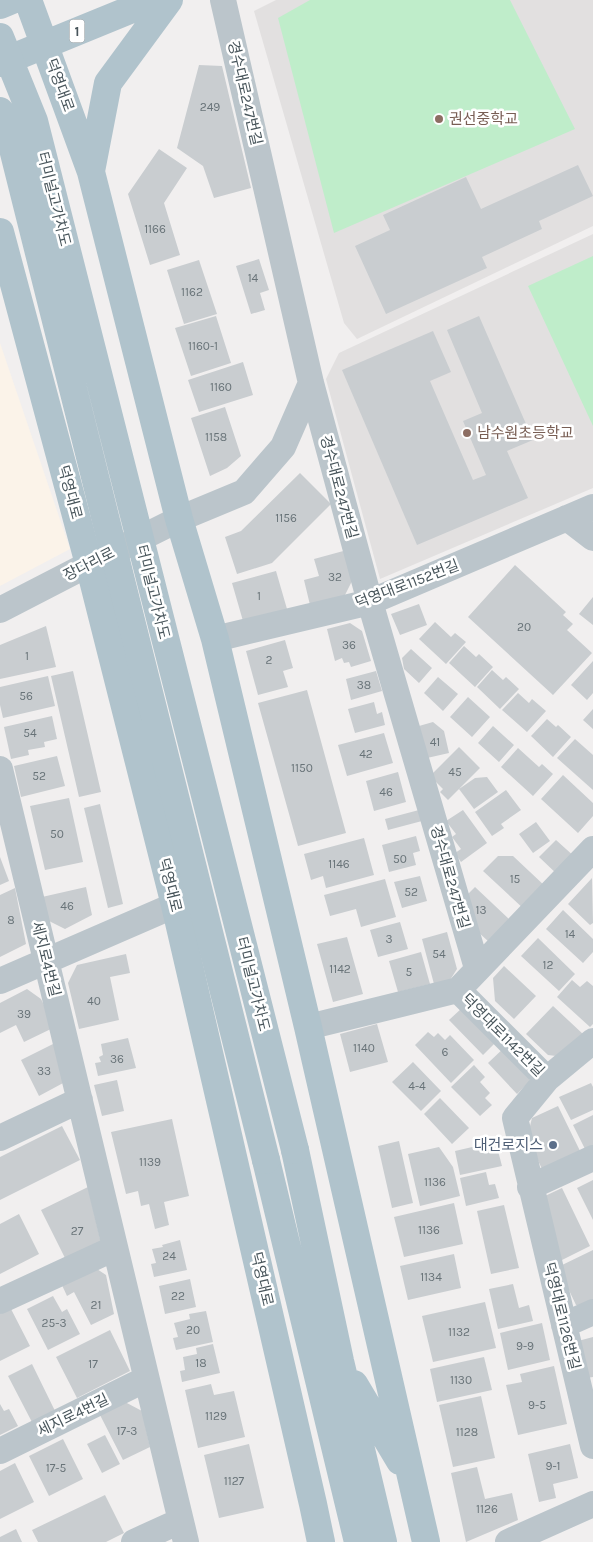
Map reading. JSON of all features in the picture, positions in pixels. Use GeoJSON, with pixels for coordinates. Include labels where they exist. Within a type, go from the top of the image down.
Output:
{"type":"FeatureCollection","features":[{"type":"Feature","properties":{"kind":"main road"},"geometry":{"type":"LineString","coordinates":[[0,5],[12,0]]}},
{"type":"Feature","properties":{"kind":"main road","name":"덕영대로"},"geometry":{"type":"LineString","coordinates":[[28,0],[91,172],[180,519],[214,639],[308,1027],[426,1542]]}},
{"type":"Feature","properties":{"kind":"main road","name":"1"},"geometry":{"type":"LineString","coordinates":[[0,63],[154,0]]}},
{"type":"Feature","properties":{"kind":"main road"},"geometry":{"type":"LineString","coordinates":[[91,172],[108,83],[169,0]]}},
{"type":"Feature","properties":{"kind":"main road","name":"터미널고가차도"},"geometry":{"type":"LineString","coordinates":[[0,37],[34,121],[295,1150]]}},
{"type":"Feature","properties":{"kind":"main road","name":"터미널고가차도"},"geometry":{"type":"LineString","coordinates":[[0,110],[11,138],[266,1160]]}},
{"type":"Feature","properties":{"kind":"main road","name":"덕영대로"},"geometry":{"type":"LineString","coordinates":[[0,232],[89,564],[175,905],[313,1504],[320,1542]]}},
{"type":"Feature","properties":{"kind":"main road","name":"덕영대로"},"geometry":{"type":"LineString","coordinates":[[295,1150],[358,1542]]}},
{"type":"Feature","properties":{"kind":"main road","name":"덕영대로"},"geometry":{"type":"LineString","coordinates":[[266,1160],[383,1542]]}},
{"type":"Feature","properties":{"kind":"main road"},"geometry":{"type":"LineString","coordinates":[[313,1504],[328,1364]]}},
{"type":"Feature","properties":{"kind":"main road"},"geometry":{"type":"LineString","coordinates":[[328,1364],[412,1482]]}},
{"type":"Feature","properties":{"kind":"street","name":"경수대로247번길"},"geometry":{"type":"LineString","coordinates":[[223,0],[311,382],[370,602],[477,968]]}},
{"type":"Feature","properties":{"kind":"street"},"geometry":{"type":"LineString","coordinates":[[180,519],[244,492],[282,447],[311,382]]}},
{"type":"Feature","properties":{"kind":"street","name":"덕영대로1152번길"},"geometry":{"type":"LineString","coordinates":[[214,639],[370,602],[593,507]]}},
{"type":"Feature","properties":{"kind":"street"},"geometry":{"type":"LineString","coordinates":[[567,518],[593,538]]}},
{"type":"Feature","properties":{"kind":"street","name":"장다리로"},"geometry":{"type":"LineString","coordinates":[[0,610],[180,519]]}},
{"type":"Feature","properties":{"kind":"street","name":"세지로4번길"},"geometry":{"type":"LineString","coordinates":[[0,769],[6,819],[46,960],[183,1531],[134,1542]]}},
{"type":"Feature","properties":{"kind":"street","name":"덕영대로1142번길"},"geometry":{"type":"LineString","coordinates":[[308,1027],[458,990],[593,849]]}},
{"type":"Feature","properties":{"kind":"street"},"geometry":{"type":"LineString","coordinates":[[0,981],[175,905]]}},
{"type":"Feature","properties":{"kind":"street","name":"덕영대로1142번길"},"geometry":{"type":"LineString","coordinates":[[458,990],[547,1079],[515,1118],[530,1187]]}},
{"type":"Feature","properties":{"kind":"street"},"geometry":{"type":"LineString","coordinates":[[547,1079],[593,1041]]}},
{"type":"Feature","properties":{"kind":"street"},"geometry":{"type":"LineString","coordinates":[[0,1138],[80,1100]]}},
{"type":"Feature","properties":{"kind":"street"},"geometry":{"type":"LineString","coordinates":[[530,1187],[593,1158]]}},
{"type":"Feature","properties":{"kind":"street","name":"덕영대로1126번길"},"geometry":{"type":"LineString","coordinates":[[530,1187],[593,1446]]}},
{"type":"Feature","properties":{"kind":"street"},"geometry":{"type":"LineString","coordinates":[[0,1302],[115,1248]]}},
{"type":"Feature","properties":{"kind":"street"},"geometry":{"type":"LineString","coordinates":[[564,1325],[593,1312]]}},
{"type":"Feature","properties":{"kind":"street","name":"세지로4번길"},"geometry":{"type":"LineString","coordinates":[[0,1451],[146,1380]]}},
{"type":"Feature","properties":{"kind":"street"},"geometry":{"type":"LineString","coordinates":[[508,1542],[593,1504]]}},
{"type":"Feature","properties":{"kind":"shaded area","name":"권선중학교"},"geometry":{"type":"Polygon","coordinates":[[[276,0],[593,0],[593,226],[357,339],[344,323],[254,11],[276,0]]]}},
{"type":"Feature","properties":{"kind":"shaded area","name":"남수원초등학교"},"geometry":{"type":"Polygon","coordinates":[[[593,234],[593,488],[380,579],[326,379],[339,353],[593,234]]]}},
{"type":"Feature","properties":{"kind":"shaded area"},"geometry":{"type":"Polygon","coordinates":[[[0,343],[70,549],[0,586],[0,343]]]}},
{"type":"Feature","properties":{"kind":"green space"},"geometry":{"type":"Polygon","coordinates":[[[310,0],[510,0],[575,129],[334,233],[278,18],[310,0]]]}},
{"type":"Feature","properties":{"kind":"green space"},"geometry":{"type":"Polygon","coordinates":[[[593,256],[593,426],[528,286],[593,256]]]}},
{"type":"Feature","properties":{"kind":"building"},"geometry":{"type":"Polygon","coordinates":[[[199,65],[222,66],[251,188],[214,198],[203,166],[177,148],[199,65]]]}},
{"type":"Feature","properties":{"kind":"building"},"geometry":{"type":"Polygon","coordinates":[[[159,149],[187,168],[164,203],[180,255],[150,265],[128,194],[159,149]]]}},
{"type":"Feature","properties":{"kind":"building"},"geometry":{"type":"Polygon","coordinates":[[[578,165],[593,196],[539,221],[542,229],[482,257],[487,268],[386,314],[355,246],[390,230],[383,215],[466,177],[481,209],[578,165]]]}},
{"type":"Feature","properties":{"kind":"building"},"geometry":{"type":"Polygon","coordinates":[[[259,259],[269,290],[260,293],[265,310],[251,314],[236,266],[259,259]]]}},
{"type":"Feature","properties":{"kind":"building"},"geometry":{"type":"Polygon","coordinates":[[[199,260],[217,314],[184,324],[167,270],[199,260]]]}},
{"type":"Feature","properties":{"kind":"building"},"geometry":{"type":"Polygon","coordinates":[[[216,316],[231,363],[191,376],[175,328],[216,316]]]}},
{"type":"Feature","properties":{"kind":"building"},"geometry":{"type":"Polygon","coordinates":[[[479,316],[533,440],[507,451],[528,498],[417,545],[342,370],[433,331],[451,372],[430,381],[473,480],[486,475],[463,421],[482,413],[447,330],[479,316]]]}},
{"type":"Feature","properties":{"kind":"building"},"geometry":{"type":"Polygon","coordinates":[[[243,362],[253,395],[199,412],[188,380],[243,362]]]}},
{"type":"Feature","properties":{"kind":"building"},"geometry":{"type":"Polygon","coordinates":[[[225,407],[241,456],[227,468],[210,476],[191,418],[225,407]]]}},
{"type":"Feature","properties":{"kind":"building"},"geometry":{"type":"Polygon","coordinates":[[[300,473],[331,504],[272,563],[237,574],[225,537],[241,531],[300,473]]]}},
{"type":"Feature","properties":{"kind":"building"},"geometry":{"type":"Polygon","coordinates":[[[347,550],[354,577],[345,595],[310,605],[304,580],[319,576],[314,559],[347,550]]]}},
{"type":"Feature","properties":{"kind":"building"},"geometry":{"type":"Polygon","coordinates":[[[515,565],[566,612],[563,615],[573,624],[567,630],[592,653],[553,695],[468,617],[515,565]]]}},
{"type":"Feature","properties":{"kind":"building"},"geometry":{"type":"Polygon","coordinates":[[[276,571],[287,609],[243,621],[232,583],[276,571]]]}},
{"type":"Feature","properties":{"kind":"building"},"geometry":{"type":"Polygon","coordinates":[[[593,597],[593,625],[579,614],[593,597]]]}},
{"type":"Feature","properties":{"kind":"building"},"geometry":{"type":"Polygon","coordinates":[[[419,604],[427,625],[400,635],[391,614],[419,604]]]}},
{"type":"Feature","properties":{"kind":"building"},"geometry":{"type":"Polygon","coordinates":[[[435,622],[451,637],[455,633],[466,642],[446,664],[419,639],[435,622]]]}},
{"type":"Feature","properties":{"kind":"building"},"geometry":{"type":"Polygon","coordinates":[[[350,623],[362,631],[371,661],[351,667],[349,662],[344,663],[342,658],[335,661],[327,629],[350,623]]]}},
{"type":"Feature","properties":{"kind":"building"},"geometry":{"type":"Polygon","coordinates":[[[46,626],[56,667],[0,679],[0,645],[46,626]]]}},
{"type":"Feature","properties":{"kind":"building"},"geometry":{"type":"Polygon","coordinates":[[[285,640],[293,668],[283,671],[288,687],[258,695],[246,651],[285,640]]]}},
{"type":"Feature","properties":{"kind":"building"},"geometry":{"type":"Polygon","coordinates":[[[464,646],[476,657],[479,654],[493,667],[475,687],[449,663],[464,646]]]}},
{"type":"Feature","properties":{"kind":"building"},"geometry":{"type":"Polygon","coordinates":[[[411,649],[432,668],[419,683],[404,669],[402,658],[411,649]]]}},
{"type":"Feature","properties":{"kind":"building"},"geometry":{"type":"Polygon","coordinates":[[[593,661],[593,693],[587,700],[571,685],[593,661]]]}},
{"type":"Feature","properties":{"kind":"building"},"geometry":{"type":"Polygon","coordinates":[[[492,670],[503,680],[506,677],[519,689],[500,709],[477,687],[492,670]]]}},
{"type":"Feature","properties":{"kind":"building"},"geometry":{"type":"Polygon","coordinates":[[[73,671],[101,792],[79,797],[51,676],[73,671]]]}},
{"type":"Feature","properties":{"kind":"building"},"geometry":{"type":"Polygon","coordinates":[[[376,671],[382,691],[351,700],[346,679],[376,671]]]}},
{"type":"Feature","properties":{"kind":"building"},"geometry":{"type":"Polygon","coordinates":[[[48,676],[55,706],[3,718],[0,705],[0,687],[48,676]]]}},
{"type":"Feature","properties":{"kind":"building"},"geometry":{"type":"Polygon","coordinates":[[[438,677],[458,694],[443,711],[424,693],[438,677]]]}},
{"type":"Feature","properties":{"kind":"building"},"geometry":{"type":"Polygon","coordinates":[[[307,690],[346,833],[298,846],[258,703],[307,690]]]}},
{"type":"Feature","properties":{"kind":"building"},"geometry":{"type":"Polygon","coordinates":[[[518,693],[529,703],[532,699],[546,711],[527,732],[502,710],[518,693]]]}},
{"type":"Feature","properties":{"kind":"building"},"geometry":{"type":"Polygon","coordinates":[[[468,697],[490,717],[472,737],[450,717],[468,697]]]}},
{"type":"Feature","properties":{"kind":"building"},"geometry":{"type":"Polygon","coordinates":[[[374,702],[377,714],[382,712],[385,725],[355,733],[348,709],[374,702]]]}},
{"type":"Feature","properties":{"kind":"building"},"geometry":{"type":"Polygon","coordinates":[[[593,709],[593,729],[583,720],[593,709]]]}},
{"type":"Feature","properties":{"kind":"building"},"geometry":{"type":"Polygon","coordinates":[[[52,716],[57,739],[44,742],[45,747],[28,750],[29,755],[11,759],[4,727],[52,716]]]}},
{"type":"Feature","properties":{"kind":"building"},"geometry":{"type":"Polygon","coordinates":[[[547,719],[556,727],[558,725],[571,737],[553,757],[531,736],[547,719]]]}},
{"type":"Feature","properties":{"kind":"building"},"geometry":{"type":"Polygon","coordinates":[[[433,722],[444,731],[449,753],[427,758],[419,726],[433,722]]]}},
{"type":"Feature","properties":{"kind":"building"},"geometry":{"type":"Polygon","coordinates":[[[493,726],[514,745],[499,762],[478,743],[493,726]]]}},
{"type":"Feature","properties":{"kind":"building"},"geometry":{"type":"Polygon","coordinates":[[[384,733],[393,763],[347,776],[338,745],[384,733]]]}},
{"type":"Feature","properties":{"kind":"building"},"geometry":{"type":"Polygon","coordinates":[[[575,739],[593,755],[593,790],[557,758],[575,739]]]}},
{"type":"Feature","properties":{"kind":"building"},"geometry":{"type":"Polygon","coordinates":[[[459,747],[480,768],[448,800],[440,792],[443,789],[430,776],[459,747]]]}},
{"type":"Feature","properties":{"kind":"building"},"geometry":{"type":"Polygon","coordinates":[[[518,748],[539,767],[542,764],[553,774],[533,796],[501,767],[518,748]]]}},
{"type":"Feature","properties":{"kind":"building"},"geometry":{"type":"Polygon","coordinates":[[[57,756],[65,786],[21,797],[14,766],[57,756]]]}},
{"type":"Feature","properties":{"kind":"building"},"geometry":{"type":"Polygon","coordinates":[[[398,772],[406,802],[374,811],[366,781],[398,772]]]}},
{"type":"Feature","properties":{"kind":"building"},"geometry":{"type":"Polygon","coordinates":[[[563,775],[593,803],[593,816],[578,833],[541,799],[563,775]]]}},
{"type":"Feature","properties":{"kind":"building"},"geometry":{"type":"Polygon","coordinates":[[[487,777],[498,792],[474,809],[459,789],[475,778],[487,777]]]}},
{"type":"Feature","properties":{"kind":"building"},"geometry":{"type":"Polygon","coordinates":[[[506,790],[521,810],[501,824],[504,828],[492,836],[475,812],[506,790]]]}},
{"type":"Feature","properties":{"kind":"building"},"geometry":{"type":"Polygon","coordinates":[[[69,798],[83,862],[45,870],[30,806],[69,798]]]}},
{"type":"Feature","properties":{"kind":"building"},"geometry":{"type":"Polygon","coordinates":[[[100,804],[123,904],[108,908],[84,808],[100,804]]]}},
{"type":"Feature","properties":{"kind":"building"},"geometry":{"type":"Polygon","coordinates":[[[419,810],[422,821],[388,830],[385,819],[419,810]]]}},
{"type":"Feature","properties":{"kind":"building"},"geometry":{"type":"Polygon","coordinates":[[[463,810],[487,843],[461,862],[455,853],[461,849],[452,837],[456,834],[446,821],[463,810]]]}},
{"type":"Feature","properties":{"kind":"building"},"geometry":{"type":"Polygon","coordinates":[[[536,822],[550,841],[533,853],[519,834],[536,822]]]}},
{"type":"Feature","properties":{"kind":"building"},"geometry":{"type":"Polygon","coordinates":[[[416,836],[420,851],[413,853],[416,865],[389,872],[382,845],[416,836]]]}},
{"type":"Feature","properties":{"kind":"building"},"geometry":{"type":"Polygon","coordinates":[[[364,838],[374,875],[326,888],[323,876],[311,880],[304,854],[364,838]]]}},
{"type":"Feature","properties":{"kind":"building"},"geometry":{"type":"Polygon","coordinates":[[[556,840],[576,858],[559,876],[539,857],[556,840]]]}},
{"type":"Feature","properties":{"kind":"building"},"geometry":{"type":"Polygon","coordinates":[[[498,856],[513,856],[546,887],[525,910],[483,871],[498,856]]]}},
{"type":"Feature","properties":{"kind":"building"},"geometry":{"type":"Polygon","coordinates":[[[0,857],[9,881],[0,885],[0,857]]]}},
{"type":"Feature","properties":{"kind":"building"},"geometry":{"type":"Polygon","coordinates":[[[420,876],[427,901],[402,908],[394,882],[420,876]]]}},
{"type":"Feature","properties":{"kind":"building"},"geometry":{"type":"Polygon","coordinates":[[[592,878],[593,923],[590,925],[568,904],[592,878]]]}},
{"type":"Feature","properties":{"kind":"building"},"geometry":{"type":"Polygon","coordinates":[[[385,879],[396,917],[361,927],[356,909],[330,916],[324,895],[385,879]]]}},
{"type":"Feature","properties":{"kind":"building"},"geometry":{"type":"Polygon","coordinates":[[[86,887],[92,915],[65,929],[47,920],[42,897],[86,887]]]}},
{"type":"Feature","properties":{"kind":"building"},"geometry":{"type":"Polygon","coordinates":[[[475,887],[510,920],[489,942],[465,920],[461,901],[475,887]]]}},
{"type":"Feature","properties":{"kind":"building"},"geometry":{"type":"Polygon","coordinates":[[[15,888],[26,944],[0,957],[0,895],[15,888]]]}},
{"type":"Feature","properties":{"kind":"building"},"geometry":{"type":"Polygon","coordinates":[[[563,910],[593,939],[593,952],[583,963],[546,929],[563,910]]]}},
{"type":"Feature","properties":{"kind":"building"},"geometry":{"type":"Polygon","coordinates":[[[400,922],[408,949],[378,957],[370,930],[400,922]]]}},
{"type":"Feature","properties":{"kind":"building"},"geometry":{"type":"Polygon","coordinates":[[[447,932],[457,969],[450,980],[434,984],[422,939],[447,932]]]}},
{"type":"Feature","properties":{"kind":"building"},"geometry":{"type":"Polygon","coordinates":[[[347,937],[363,994],[333,1002],[317,944],[347,937]]]}},
{"type":"Feature","properties":{"kind":"building"},"geometry":{"type":"Polygon","coordinates":[[[538,938],[575,974],[559,991],[521,956],[538,938]]]}},
{"type":"Feature","properties":{"kind":"building"},"geometry":{"type":"Polygon","coordinates":[[[421,952],[430,984],[398,992],[389,961],[421,952]]]}},
{"type":"Feature","properties":{"kind":"building"},"geometry":{"type":"Polygon","coordinates":[[[126,954],[130,973],[110,977],[119,1020],[79,1029],[68,983],[77,965],[126,954]]]}},
{"type":"Feature","properties":{"kind":"building"},"geometry":{"type":"Polygon","coordinates":[[[504,966],[536,996],[514,1019],[495,1001],[493,978],[504,966]]]}},
{"type":"Feature","properties":{"kind":"building"},"geometry":{"type":"Polygon","coordinates":[[[572,980],[580,987],[587,981],[593,986],[593,1024],[590,1027],[557,997],[572,980]]]}},
{"type":"Feature","properties":{"kind":"building"},"geometry":{"type":"Polygon","coordinates":[[[27,989],[41,999],[55,1027],[24,1042],[16,1025],[0,1033],[0,1003],[27,989]]]}},
{"type":"Feature","properties":{"kind":"building"},"geometry":{"type":"Polygon","coordinates":[[[553,1006],[584,1035],[564,1057],[548,1055],[526,1034],[553,1006]]]}},
{"type":"Feature","properties":{"kind":"building"},"geometry":{"type":"Polygon","coordinates":[[[462,1008],[498,1040],[483,1055],[449,1020],[462,1008]]]}},
{"type":"Feature","properties":{"kind":"building"},"geometry":{"type":"Polygon","coordinates":[[[377,1024],[388,1062],[350,1072],[340,1034],[377,1024]]]}},
{"type":"Feature","properties":{"kind":"building"},"geometry":{"type":"Polygon","coordinates":[[[428,1032],[434,1037],[438,1033],[445,1040],[450,1035],[474,1060],[451,1083],[415,1045],[428,1032]]]}},
{"type":"Feature","properties":{"kind":"building"},"geometry":{"type":"Polygon","coordinates":[[[128,1038],[136,1068],[98,1076],[95,1063],[101,1062],[99,1057],[103,1055],[101,1044],[128,1038]]]}},
{"type":"Feature","properties":{"kind":"building"},"geometry":{"type":"Polygon","coordinates":[[[55,1043],[65,1082],[39,1096],[21,1060],[55,1043]]]}},
{"type":"Feature","properties":{"kind":"building"},"geometry":{"type":"Polygon","coordinates":[[[506,1046],[530,1071],[529,1082],[517,1094],[488,1063],[506,1046]]]}},
{"type":"Feature","properties":{"kind":"building"},"geometry":{"type":"Polygon","coordinates":[[[413,1062],[441,1091],[421,1111],[392,1082],[413,1062]]]}},
{"type":"Feature","properties":{"kind":"building"},"geometry":{"type":"Polygon","coordinates":[[[474,1065],[485,1077],[480,1082],[490,1093],[485,1098],[492,1105],[480,1116],[451,1087],[474,1065]]]}},
{"type":"Feature","properties":{"kind":"building"},"geometry":{"type":"Polygon","coordinates":[[[117,1080],[124,1111],[102,1116],[94,1085],[117,1080]]]}},
{"type":"Feature","properties":{"kind":"building"},"geometry":{"type":"Polygon","coordinates":[[[591,1083],[593,1087],[593,1110],[571,1120],[559,1097],[591,1083]]]}},
{"type":"Feature","properties":{"kind":"building"},"geometry":{"type":"Polygon","coordinates":[[[440,1098],[469,1128],[452,1144],[424,1114],[440,1098]]]}},
{"type":"Feature","properties":{"kind":"building"},"geometry":{"type":"Polygon","coordinates":[[[558,1106],[582,1155],[544,1173],[527,1138],[532,1118],[558,1106]]]}},
{"type":"Feature","properties":{"kind":"building"},"geometry":{"type":"Polygon","coordinates":[[[593,1115],[593,1150],[587,1153],[573,1125],[593,1115]]]}},
{"type":"Feature","properties":{"kind":"building"},"geometry":{"type":"Polygon","coordinates":[[[172,1119],[189,1196],[164,1202],[169,1225],[155,1229],[149,1204],[141,1206],[138,1191],[126,1194],[111,1132],[172,1119]]]}},
{"type":"Feature","properties":{"kind":"building"},"geometry":{"type":"Polygon","coordinates":[[[62,1126],[80,1160],[0,1200],[0,1157],[62,1126]]]}},
{"type":"Feature","properties":{"kind":"building"},"geometry":{"type":"Polygon","coordinates":[[[399,1141],[413,1203],[392,1208],[378,1146],[399,1141]]]}},
{"type":"Feature","properties":{"kind":"building"},"geometry":{"type":"Polygon","coordinates":[[[481,1145],[482,1150],[497,1147],[502,1166],[460,1175],[455,1151],[481,1145]]]}},
{"type":"Feature","properties":{"kind":"building"},"geometry":{"type":"Polygon","coordinates":[[[439,1147],[453,1167],[460,1196],[420,1206],[408,1154],[439,1147]]]}},
{"type":"Feature","properties":{"kind":"building"},"geometry":{"type":"Polygon","coordinates":[[[486,1172],[489,1185],[495,1184],[499,1198],[466,1206],[460,1178],[486,1172]]]}},
{"type":"Feature","properties":{"kind":"building"},"geometry":{"type":"Polygon","coordinates":[[[593,1180],[593,1220],[577,1188],[593,1180]]]}},
{"type":"Feature","properties":{"kind":"building"},"geometry":{"type":"Polygon","coordinates":[[[88,1187],[101,1243],[66,1260],[41,1210],[88,1187]]]}},
{"type":"Feature","properties":{"kind":"building"},"geometry":{"type":"Polygon","coordinates":[[[562,1188],[590,1246],[560,1261],[545,1196],[562,1188]]]}},
{"type":"Feature","properties":{"kind":"building"},"geometry":{"type":"Polygon","coordinates":[[[454,1203],[463,1244],[404,1257],[394,1217],[454,1203]]]}},
{"type":"Feature","properties":{"kind":"building"},"geometry":{"type":"Polygon","coordinates":[[[504,1205],[519,1268],[491,1274],[477,1211],[504,1205]]]}},
{"type":"Feature","properties":{"kind":"building"},"geometry":{"type":"Polygon","coordinates":[[[19,1214],[39,1254],[0,1274],[0,1224],[19,1214]]]}},
{"type":"Feature","properties":{"kind":"building"},"geometry":{"type":"Polygon","coordinates":[[[180,1240],[187,1270],[154,1277],[151,1264],[156,1263],[152,1249],[180,1240]]]}},
{"type":"Feature","properties":{"kind":"building"},"geometry":{"type":"Polygon","coordinates":[[[593,1250],[593,1306],[576,1305],[558,1267],[593,1250]]]}},
{"type":"Feature","properties":{"kind":"building"},"geometry":{"type":"Polygon","coordinates":[[[454,1254],[461,1288],[408,1300],[400,1266],[454,1254]]]}},
{"type":"Feature","properties":{"kind":"building"},"geometry":{"type":"Polygon","coordinates":[[[94,1267],[106,1275],[114,1314],[91,1325],[74,1292],[67,1296],[61,1283],[94,1267]]]}},
{"type":"Feature","properties":{"kind":"building"},"geometry":{"type":"Polygon","coordinates":[[[190,1279],[196,1307],[165,1314],[159,1286],[190,1279]]]}},
{"type":"Feature","properties":{"kind":"building"},"geometry":{"type":"Polygon","coordinates":[[[513,1284],[519,1308],[529,1305],[533,1321],[498,1329],[489,1289],[513,1284]]]}},
{"type":"Feature","properties":{"kind":"building"},"geometry":{"type":"Polygon","coordinates":[[[53,1296],[62,1312],[67,1309],[80,1334],[48,1350],[27,1309],[53,1296]]]}},
{"type":"Feature","properties":{"kind":"building"},"geometry":{"type":"Polygon","coordinates":[[[485,1302],[496,1348],[433,1362],[422,1316],[485,1302]]]}},
{"type":"Feature","properties":{"kind":"building"},"geometry":{"type":"Polygon","coordinates":[[[11,1309],[30,1346],[0,1361],[0,1314],[11,1309]]]}},
{"type":"Feature","properties":{"kind":"building"},"geometry":{"type":"Polygon","coordinates":[[[206,1311],[213,1342],[176,1350],[173,1338],[178,1337],[174,1323],[190,1319],[189,1314],[206,1311]]]}},
{"type":"Feature","properties":{"kind":"building"},"geometry":{"type":"Polygon","coordinates":[[[542,1323],[550,1360],[508,1370],[500,1333],[542,1323]]]}},
{"type":"Feature","properties":{"kind":"building"},"geometry":{"type":"Polygon","coordinates":[[[110,1330],[130,1371],[77,1398],[56,1357],[110,1330]]]}},
{"type":"Feature","properties":{"kind":"building"},"geometry":{"type":"Polygon","coordinates":[[[593,1337],[593,1377],[587,1378],[578,1341],[593,1337]]]}},
{"type":"Feature","properties":{"kind":"building"},"geometry":{"type":"Polygon","coordinates":[[[213,1344],[220,1373],[182,1382],[180,1371],[185,1370],[183,1357],[197,1354],[196,1348],[213,1344]]]}},
{"type":"Feature","properties":{"kind":"building"},"geometry":{"type":"Polygon","coordinates":[[[484,1357],[492,1390],[437,1402],[430,1369],[484,1357]]]}},
{"type":"Feature","properties":{"kind":"building"},"geometry":{"type":"Polygon","coordinates":[[[32,1364],[57,1415],[34,1426],[8,1376],[32,1364]]]}},
{"type":"Feature","properties":{"kind":"building"},"geometry":{"type":"Polygon","coordinates":[[[554,1366],[567,1424],[518,1435],[506,1385],[522,1382],[520,1374],[554,1366]]]}},
{"type":"Feature","properties":{"kind":"building"},"geometry":{"type":"Polygon","coordinates":[[[211,1384],[214,1395],[234,1391],[245,1437],[198,1448],[185,1390],[211,1384]]]}},
{"type":"Feature","properties":{"kind":"building"},"geometry":{"type":"Polygon","coordinates":[[[481,1396],[495,1458],[453,1467],[439,1405],[481,1396]]]}},
{"type":"Feature","properties":{"kind":"building"},"geometry":{"type":"Polygon","coordinates":[[[125,1402],[142,1411],[150,1447],[123,1460],[100,1415],[125,1402]]]}},
{"type":"Feature","properties":{"kind":"building"},"geometry":{"type":"Polygon","coordinates":[[[0,1404],[4,1411],[9,1409],[18,1426],[0,1435],[0,1404]]]}},
{"type":"Feature","properties":{"kind":"building"},"geometry":{"type":"Polygon","coordinates":[[[105,1435],[120,1464],[102,1473],[87,1444],[105,1435]]]}},
{"type":"Feature","properties":{"kind":"building"},"geometry":{"type":"Polygon","coordinates":[[[63,1439],[83,1479],[49,1496],[29,1456],[63,1439]]]}},
{"type":"Feature","properties":{"kind":"building"},"geometry":{"type":"Polygon","coordinates":[[[249,1444],[264,1508],[219,1518],[204,1455],[249,1444]]]}},
{"type":"Feature","properties":{"kind":"building"},"geometry":{"type":"Polygon","coordinates":[[[570,1444],[578,1478],[553,1484],[556,1498],[539,1502],[528,1454],[570,1444]]]}},
{"type":"Feature","properties":{"kind":"building"},"geometry":{"type":"Polygon","coordinates":[[[15,1463],[34,1502],[0,1519],[0,1471],[15,1463]]]}},
{"type":"Feature","properties":{"kind":"building"},"geometry":{"type":"Polygon","coordinates":[[[477,1467],[485,1499],[512,1493],[518,1520],[466,1542],[451,1473],[477,1467]]]}},
{"type":"Feature","properties":{"kind":"building"},"geometry":{"type":"Polygon","coordinates":[[[105,1495],[124,1533],[106,1542],[38,1542],[32,1530],[105,1495]]]}},
{"type":"Feature","properties":{"kind":"building"},"geometry":{"type":"Polygon","coordinates":[[[16,1529],[22,1542],[0,1542],[0,1537],[16,1529]]]}},
{"type":"Feature","properties":{"kind":"place","name":"권선중학교"},"geometry":{"type":"Point","coordinates":[439,119]}},
{"type":"Feature","properties":{"kind":"place","name":"남수원초등학교"},"geometry":{"type":"Point","coordinates":[467,433]}},
{"type":"Feature","properties":{"kind":"place","name":"대건로지스"},"geometry":{"type":"Point","coordinates":[553,1145]}}]}
